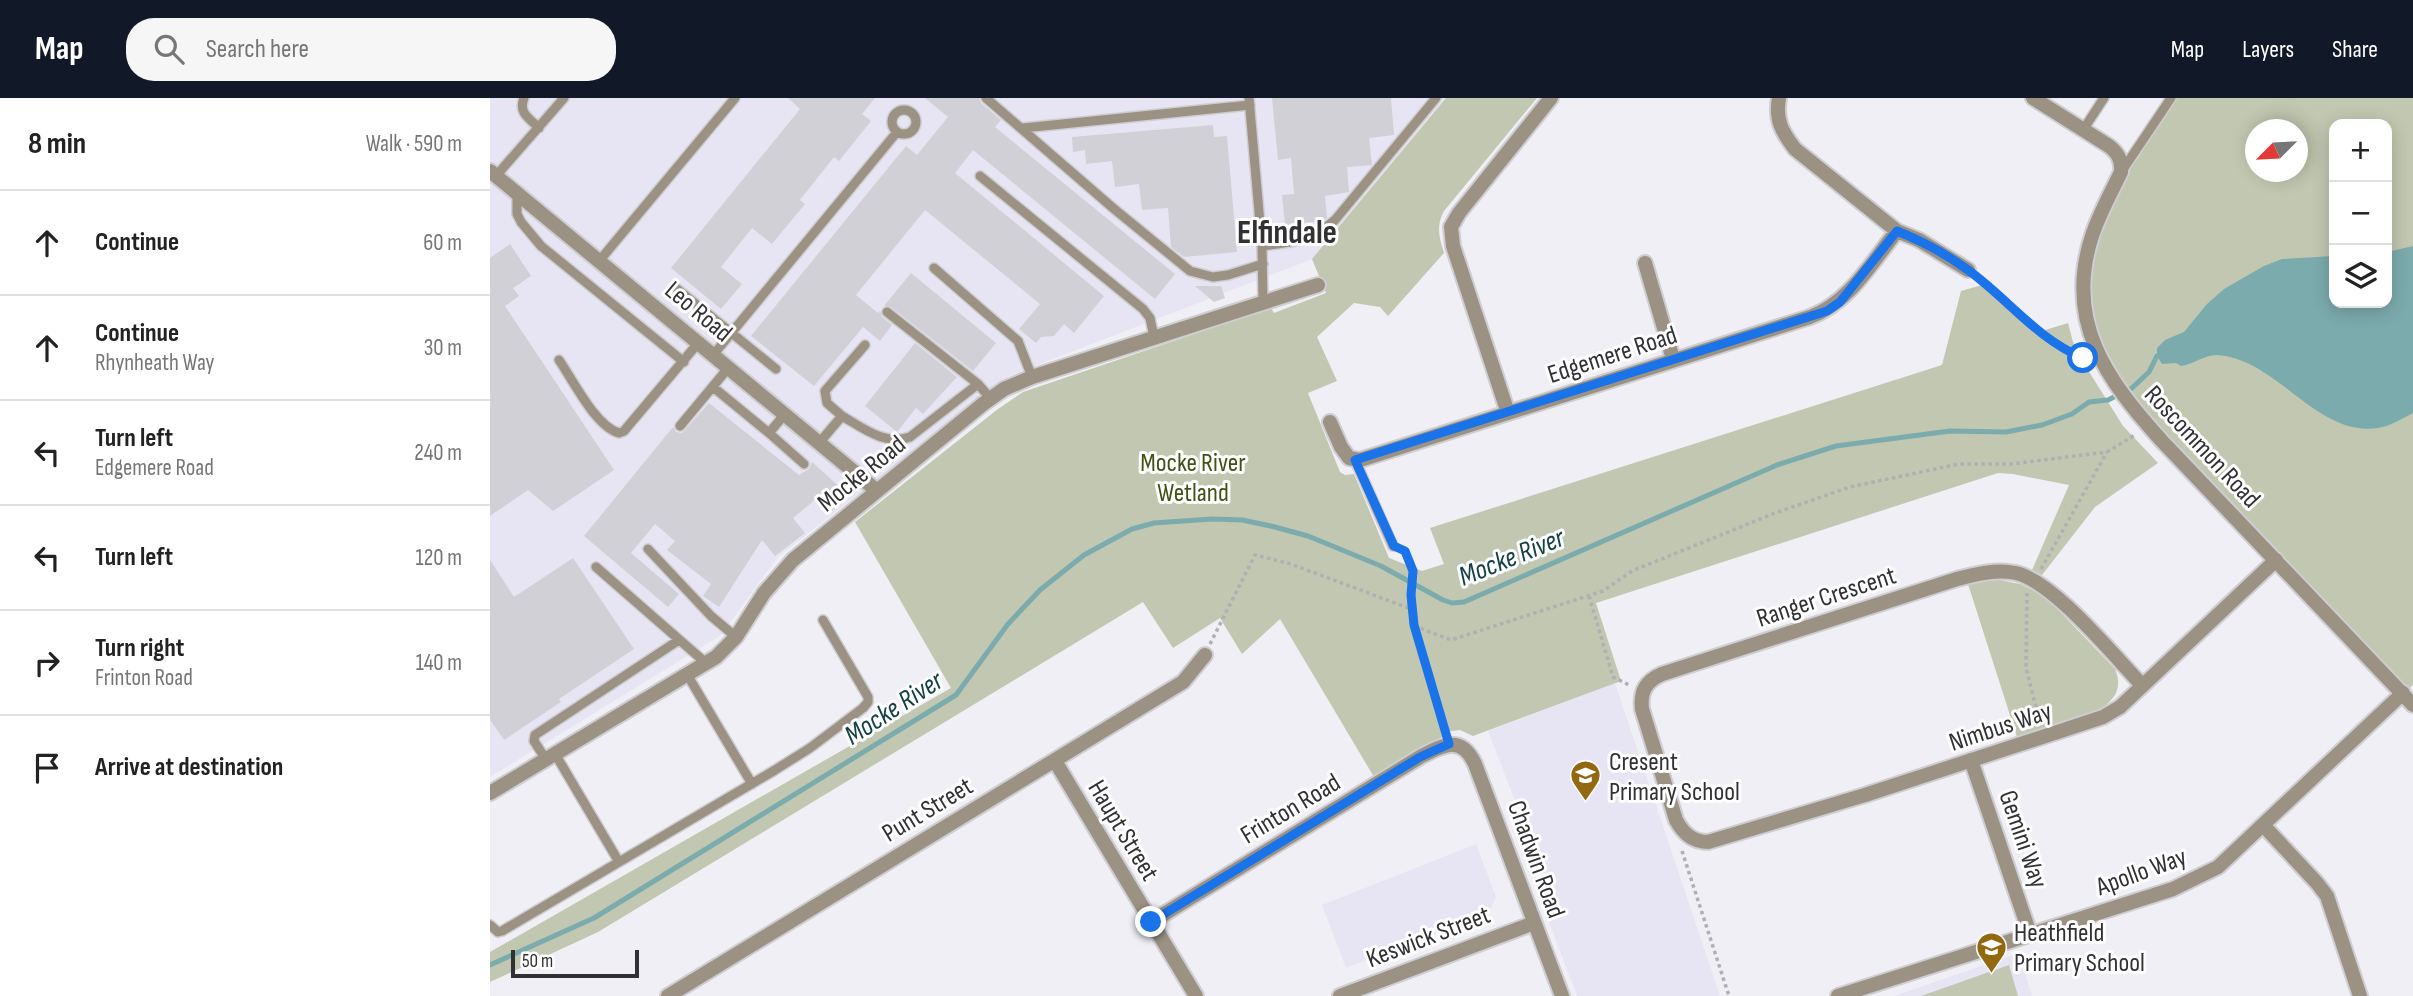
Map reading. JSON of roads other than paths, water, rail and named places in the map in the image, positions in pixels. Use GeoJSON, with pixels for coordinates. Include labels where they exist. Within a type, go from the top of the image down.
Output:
{"type":"FeatureCollection","features":[{"type":"Feature","properties":{"kind":"street"},"geometry":{"type":"LineString","coordinates":[[1508,413],[1453,246],[1451,227],[1459,213],[1551,98]]}},
{"type":"Feature","properties":{"kind":"street"},"geometry":{"type":"LineString","coordinates":[[1779,98],[1776,113],[1778,122],[1795,149],[1897,231],[1919,240],[1968,270]]}},
{"type":"Feature","properties":{"kind":"street"},"geometry":{"type":"LineString","coordinates":[[2034,98],[2115,151],[2122,164],[2121,172]]}},
{"type":"Feature","properties":{"kind":"street","name":"Roscommon Road"},"geometry":{"type":"LineString","coordinates":[[2121,172],[2096,223],[2084,276],[2086,315],[2091,336],[2112,382],[2127,402],[2276,560],[2410,694]]}},
{"type":"Feature","properties":{"kind":"street","name":"Leo Road"},"geometry":{"type":"LineString","coordinates":[[493,173],[876,490]]}},
{"type":"Feature","properties":{"kind":"street","name":"Edgemere Road"},"geometry":{"type":"LineString","coordinates":[[1355,460],[1827,311],[1840,302],[1897,231]]}},
{"type":"Feature","properties":{"kind":"street"},"geometry":{"type":"LineString","coordinates":[[1645,263],[1673,359]]}},
{"type":"Feature","properties":{"kind":"street","name":"Mocke Road"},"geometry":{"type":"LineString","coordinates":[[490,793],[549,755],[688,676],[726,648],[764,593],[793,560],[991,399],[1020,381],[1318,285]]}},
{"type":"Feature","properties":{"kind":"street"},"geometry":{"type":"LineString","coordinates":[[1330,422],[1341,447],[1349,458],[1355,460]]}},
{"type":"Feature","properties":{"kind":"street","name":"Nimbus Way"},"geometry":{"type":"LineString","coordinates":[[1687,835],[1701,842],[1723,838],[2103,717],[2120,707],[2276,560]]}},
{"type":"Feature","properties":{"kind":"street","name":"Ranger Crescent"},"geometry":{"type":"LineString","coordinates":[[1687,835],[1676,820],[1642,709],[1642,691],[1653,678],[1662,674],[1957,579],[2002,571],[2031,579],[2059,599],[2142,685]]}},
{"type":"Feature","properties":{"kind":"street","name":"Punt Street"},"geometry":{"type":"LineString","coordinates":[[668,996],[1183,682],[1205,655]]}},
{"type":"Feature","properties":{"kind":"street","name":"Apollo Way"},"geometry":{"type":"LineString","coordinates":[[1838,996],[2188,884],[2218,867],[2410,694]]}},
{"type":"Feature","properties":{"kind":"street","name":"Frinton Road"},"geometry":{"type":"LineString","coordinates":[[1151,922],[1420,757],[1454,745]]}},
{"type":"Feature","properties":{"kind":"street","name":"Chadwin Road"},"geometry":{"type":"LineString","coordinates":[[1454,745],[1464,747],[1475,764],[1562,996]]}},
{"type":"Feature","properties":{"kind":"street","name":"Haupt Street"},"geometry":{"type":"LineString","coordinates":[[1055,761],[1196,996]]}},
{"type":"Feature","properties":{"kind":"street","name":"Gemini Way"},"geometry":{"type":"LineString","coordinates":[[1971,761],[2030,934]]}},
{"type":"Feature","properties":{"kind":"street"},"geometry":{"type":"LineString","coordinates":[[2263,825],[2326,896],[2360,996]]}},
{"type":"Feature","properties":{"kind":"street","name":"Keswick Street"},"geometry":{"type":"LineString","coordinates":[[1340,996],[1358,993],[1534,923]]}},
{"type":"Feature","properties":{"kind":"lane"},"geometry":{"type":"LineString","coordinates":[[524,98],[522,113],[539,128]]}},
{"type":"Feature","properties":{"kind":"lane"},"geometry":{"type":"LineString","coordinates":[[493,173],[539,128],[564,98]]}},
{"type":"Feature","properties":{"kind":"lane"},"geometry":{"type":"LineString","coordinates":[[600,260],[735,98]]}},
{"type":"Feature","properties":{"kind":"lane"},"geometry":{"type":"LineString","coordinates":[[986,98],[1190,271],[1200,275],[1220,276],[1263,264]]}},
{"type":"Feature","properties":{"kind":"lane"},"geometry":{"type":"LineString","coordinates":[[1262,246],[1300,241],[1326,229],[1436,98]]}},
{"type":"Feature","properties":{"kind":"lane"},"geometry":{"type":"LineString","coordinates":[[2083,130],[2104,98]]}},
{"type":"Feature","properties":{"kind":"lane"},"geometry":{"type":"LineString","coordinates":[[2121,172],[2171,98]]}},
{"type":"Feature","properties":{"kind":"lane"},"geometry":{"type":"LineString","coordinates":[[1023,128],[1249,102],[1262,246],[1263,302]]}},
{"type":"Feature","properties":{"kind":"lane"},"geometry":{"type":"LineString","coordinates":[[714,354],[897,132]]}},
{"type":"Feature","properties":{"kind":"lane"},"geometry":{"type":"LineString","coordinates":[[980,176],[1143,309],[1150,318],[1154,337]]}},
{"type":"Feature","properties":{"kind":"lane"},"geometry":{"type":"LineString","coordinates":[[517,191],[517,214],[541,246],[684,362]]}},
{"type":"Feature","properties":{"kind":"lane"},"geometry":{"type":"LineString","coordinates":[[934,268],[1018,341],[1032,377]]}},
{"type":"Feature","properties":{"kind":"lane"},"geometry":{"type":"LineString","coordinates":[[676,288],[776,369]]}},
{"type":"Feature","properties":{"kind":"lane"},"geometry":{"type":"LineString","coordinates":[[887,312],[978,384],[991,399]]}},
{"type":"Feature","properties":{"kind":"lane"},"geometry":{"type":"LineString","coordinates":[[559,360],[607,429],[618,433],[624,431],[699,342]]}},
{"type":"Feature","properties":{"kind":"lane"},"geometry":{"type":"LineString","coordinates":[[865,345],[825,391],[827,403],[842,416],[892,441],[909,437],[978,384]]}},
{"type":"Feature","properties":{"kind":"lane"},"geometry":{"type":"LineString","coordinates":[[680,426],[729,367]]}},
{"type":"Feature","properties":{"kind":"lane"},"geometry":{"type":"LineString","coordinates":[[713,387],[804,464]]}},
{"type":"Feature","properties":{"kind":"lane"},"geometry":{"type":"LineString","coordinates":[[769,433],[785,414]]}},
{"type":"Feature","properties":{"kind":"lane"},"geometry":{"type":"LineString","coordinates":[[819,443],[842,416]]}},
{"type":"Feature","properties":{"kind":"lane"},"geometry":{"type":"LineString","coordinates":[[1355,460],[1394,546]]}},
{"type":"Feature","properties":{"kind":"lane"},"geometry":{"type":"LineString","coordinates":[[648,549],[711,616],[736,636]]}},
{"type":"Feature","properties":{"kind":"lane"},"geometry":{"type":"LineString","coordinates":[[596,567],[706,663]]}},
{"type":"Feature","properties":{"kind":"lane"},"geometry":{"type":"LineString","coordinates":[[490,925],[498,932],[502,931],[752,784],[810,748],[855,715],[867,702],[868,697],[823,620]]}},
{"type":"Feature","properties":{"kind":"lane"},"geometry":{"type":"LineString","coordinates":[[620,862],[549,755],[534,741],[535,734],[679,640]]}},
{"type":"Feature","properties":{"kind":"lane"},"geometry":{"type":"LineString","coordinates":[[688,676],[752,784]]}},
{"type":"Feature","properties":{"kind":"water"},"geometry":{"type":"Polygon","coordinates":[[[2413,246],[2413,413],[2391,424],[2378,428],[2356,428],[2335,421],[2259,369],[2239,360],[2212,355],[2181,366],[2176,363],[2162,364],[2157,356],[2157,348],[2165,340],[2184,332],[2207,304],[2224,289],[2282,259],[2329,256],[2329,308],[2392,308],[2392,251],[2413,246]]]}},
{"type":"Feature","properties":{"kind":"waterway","name":"Mocke River"},"geometry":{"type":"LineString","coordinates":[[490,965],[594,918],[956,695],[1008,624],[1040,590],[1084,555],[1132,529],[1154,523],[1212,519],[1242,520],[1271,526],[1308,536],[1381,566],[1443,600],[1452,603],[1464,602],[1777,465],[1836,446],[1950,431],[2006,432],[2042,425],[2072,414],[2089,402],[2108,400],[2132,388],[2149,372],[2157,356]]}},
{"type":"Feature","properties":{"kind":"place","name":"Cresent Primary School"},"geometry":{"type":"Point","coordinates":[1586,803]}},
{"type":"Feature","properties":{"kind":"place","name":"Heathfield Primary School"},"geometry":{"type":"Point","coordinates":[1991,974]}},
{"type":"Feature","properties":{"kind":"district","name":"Elfindale"},"geometry":{"type":"Point","coordinates":[1287,231]}},
{"type":"Feature","properties":{"kind":"park label","name":"Mocke River Wetland"},"geometry":{"type":"Point","coordinates":[1193,477]}}]}
